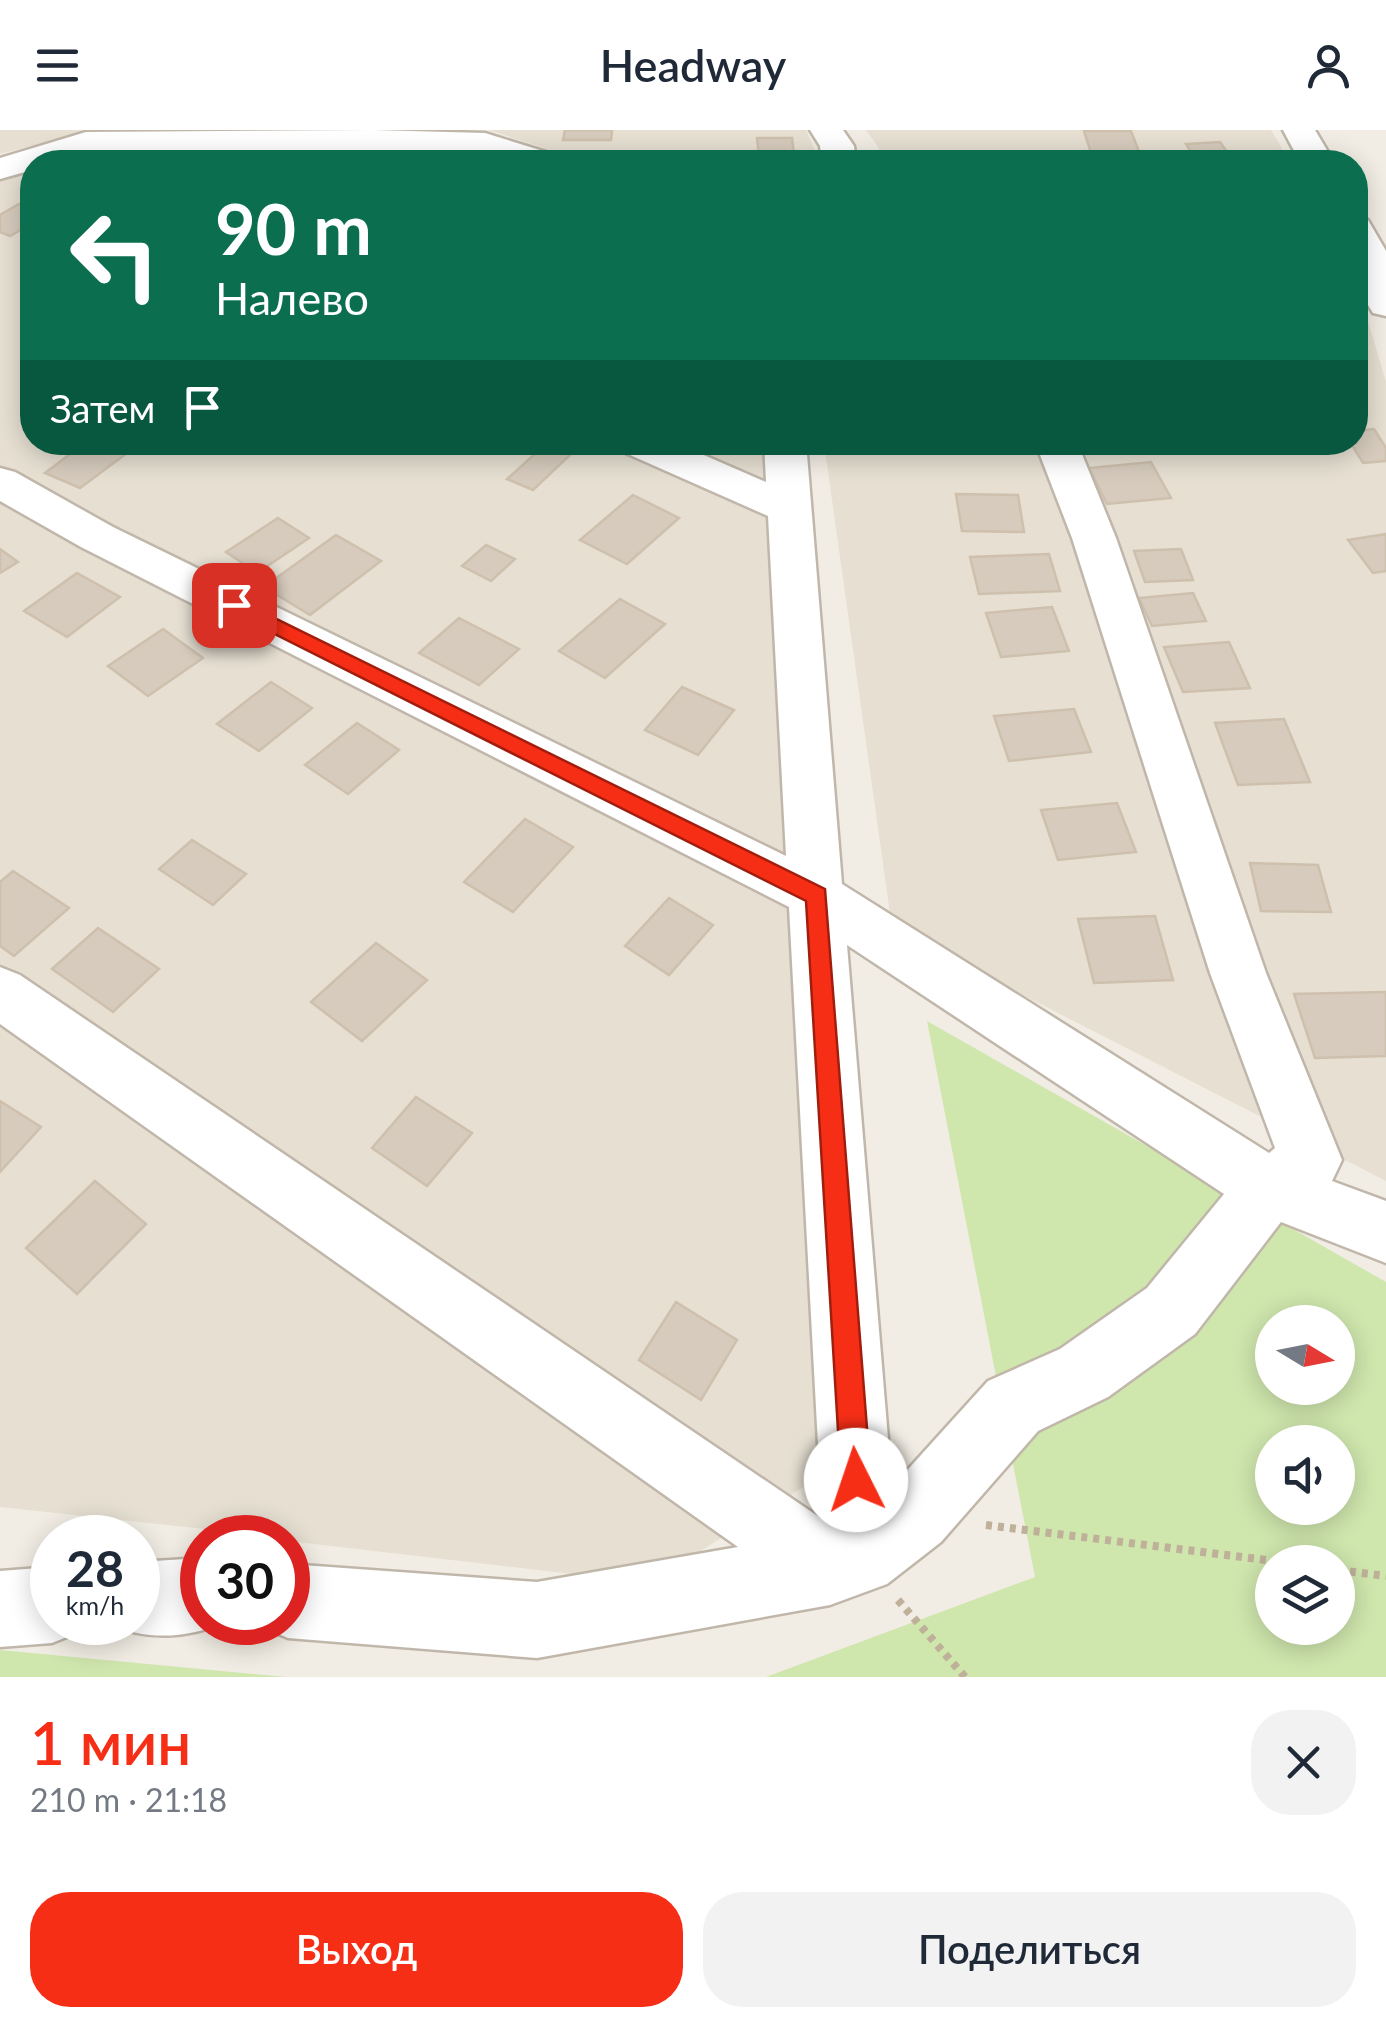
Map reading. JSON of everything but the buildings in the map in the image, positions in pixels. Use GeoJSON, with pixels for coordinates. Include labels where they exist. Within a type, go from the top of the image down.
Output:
{"type":"FeatureCollection","features":[{"type":"Feature","properties":{"kind":"street"},"geometry":{"type":"LineString","coordinates":[[61,150],[86,142],[373,140],[485,144],[505,150]]}},
{"type":"Feature","properties":{"kind":"street"},"geometry":{"type":"LineString","coordinates":[[1368,251],[1386,304]]}},
{"type":"Feature","properties":{"kind":"street"},"geometry":{"type":"LineString","coordinates":[[666,455],[791,509]]}},
{"type":"Feature","properties":{"kind":"street"},"geometry":{"type":"LineString","coordinates":[[786,455],[817,896],[846,1563]]}},
{"type":"Feature","properties":{"kind":"street"},"geometry":{"type":"LineString","coordinates":[[310,1603],[536,1620],[846,1563],[915,1516],[1013,1406],[1084,1373],[1171,1311],[1269,1188],[1311,1160],[1238,973],[1094,538],[1061,455]]}},
{"type":"Feature","properties":{"kind":"street"},"geometry":{"type":"LineString","coordinates":[[0,482],[97,536],[817,896],[1269,1188],[1386,1232]]}},
{"type":"Feature","properties":{"kind":"street"},"geometry":{"type":"LineString","coordinates":[[0,992],[846,1563]]}},
{"type":"Feature","properties":{"kind":"street"},"geometry":{"type":"LineString","coordinates":[[0,1609],[30,1607]]}},
{"type":"Feature","properties":{"kind":"path"},"geometry":{"type":"LineString","coordinates":[[915,1516],[1255,1559]]}},
{"type":"Feature","properties":{"kind":"path"},"geometry":{"type":"LineString","coordinates":[[846,1563],[965,1677]]}},
{"type":"Feature","properties":{"kind":"path"},"geometry":{"type":"LineString","coordinates":[[1355,1572],[1386,1576]]}},
{"type":"Feature","properties":{"kind":"shaded area"},"geometry":{"type":"Polygon","coordinates":[[[0,130],[229,130],[88,131],[0,154],[0,130]]]}},
{"type":"Feature","properties":{"kind":"shaded area"},"geometry":{"type":"Polygon","coordinates":[[[489,130],[806,130],[815,150],[550,150],[489,130]]]}},
{"type":"Feature","properties":{"kind":"shaded area"},"geometry":{"type":"Polygon","coordinates":[[[866,130],[1271,130],[1283,150],[879,150],[866,130]]]}},
{"type":"Feature","properties":{"kind":"shaded area"},"geometry":{"type":"Polygon","coordinates":[[[20,172],[20,455],[763,455],[837,1466],[649,1583],[310,1544],[310,1515],[180,1515],[180,1526],[160,1524],[160,1515],[74,1515],[0,1507],[0,176],[20,172]]]}},
{"type":"Feature","properties":{"kind":"shaded area"},"geometry":{"type":"Polygon","coordinates":[[[1368,321],[1386,382],[1386,1181],[892,928],[826,455],[1368,455],[1368,321]]]}},
{"type":"Feature","properties":{"kind":"green space"},"geometry":{"type":"Polygon","coordinates":[[[927,1021],[1386,1282],[1386,1677],[766,1677],[1035,1577],[927,1021]]]}},
{"type":"Feature","properties":{"kind":"green space"},"geometry":{"type":"Polygon","coordinates":[[[0,1650],[286,1677],[0,1677],[0,1650]]]}},
{"type":"Feature","properties":{"kind":"route"},"geometry":{"type":"LineString","coordinates":[[234,605],[817,896],[856,1480]]}}]}
